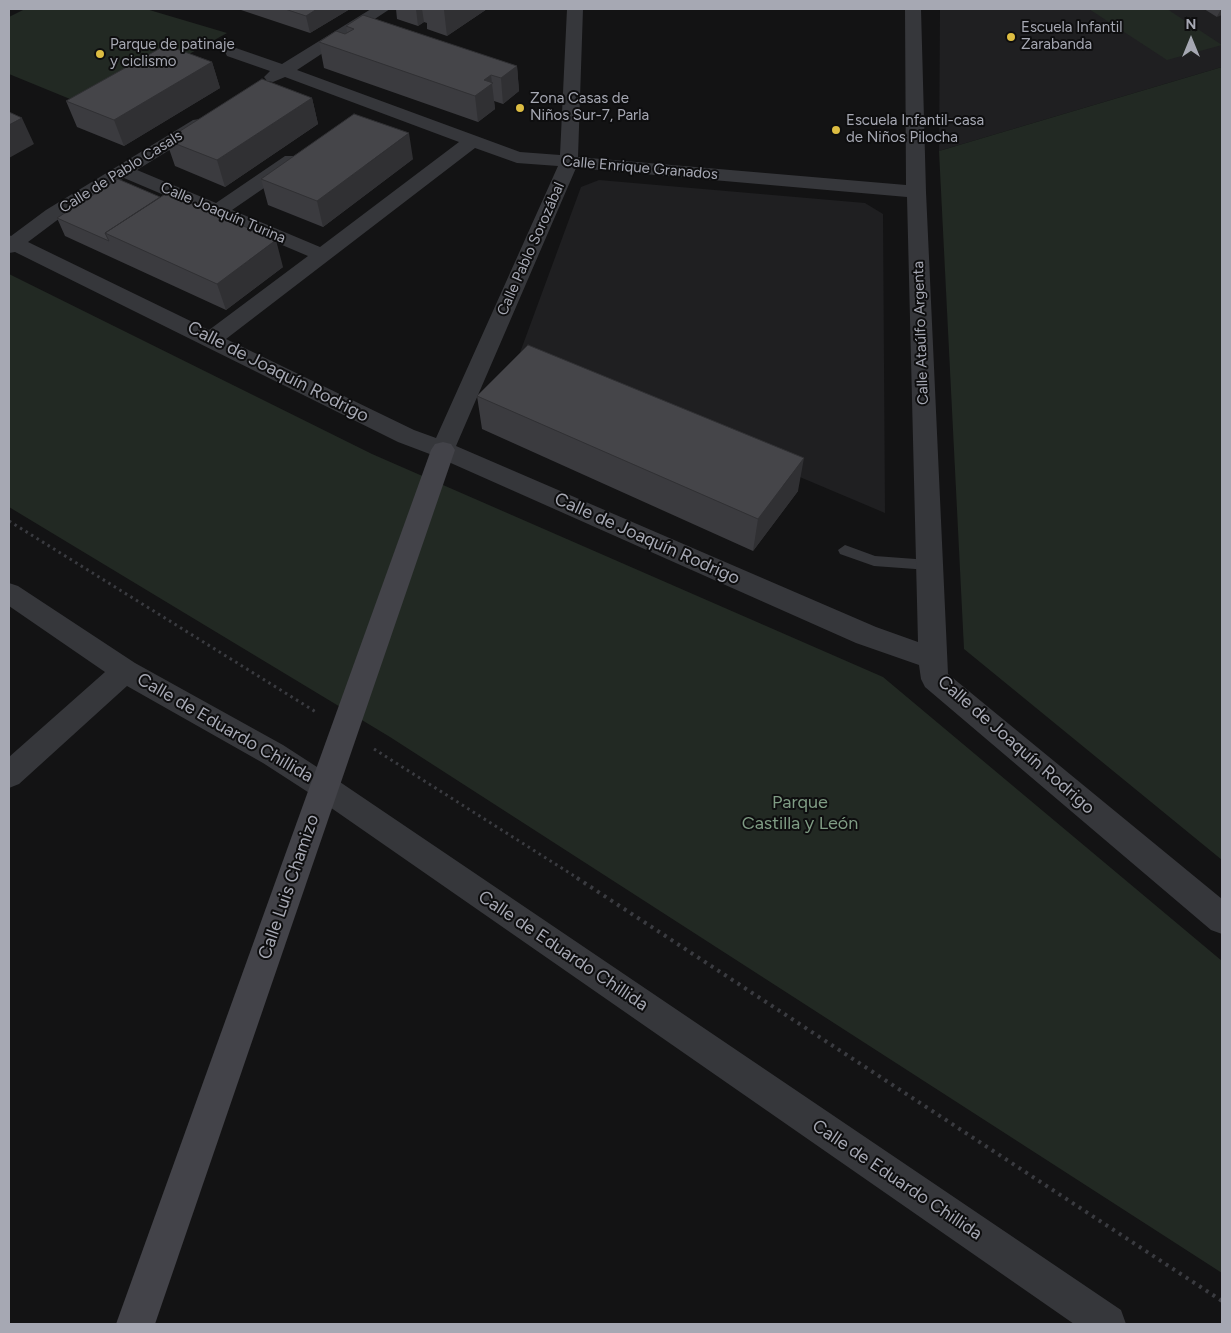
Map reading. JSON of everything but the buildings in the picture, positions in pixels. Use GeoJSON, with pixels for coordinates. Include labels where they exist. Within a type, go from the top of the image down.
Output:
{"type":"FeatureCollection","features":[{"type":"Feature","properties":{"kind":"street"},"geometry":{"type":"LineString","coordinates":[[254,89],[382,9]]}},
{"type":"Feature","properties":{"kind":"street","name":"Calle Pablo Sorozábal"},"geometry":{"type":"LineString","coordinates":[[443,450],[570,162],[575,9]]}},
{"type":"Feature","properties":{"kind":"street","name":"Calle Ataúlfo Argenta"},"geometry":{"type":"LineString","coordinates":[[913,9],[916,192],[932,658]]}},
{"type":"Feature","properties":{"kind":"street","name":"Calle Enrique Granados"},"geometry":{"type":"LineString","coordinates":[[233,52],[517,158],[916,192]]}},
{"type":"Feature","properties":{"kind":"street"},"geometry":{"type":"LineString","coordinates":[[357,115],[373,104]]}},
{"type":"Feature","properties":{"kind":"street","name":"Calle de Pablo Casals"},"geometry":{"type":"LineString","coordinates":[[11,244],[53,214],[214,114]]}},
{"type":"Feature","properties":{"kind":"street"},"geometry":{"type":"LineString","coordinates":[[212,339],[472,141]]}},
{"type":"Feature","properties":{"kind":"street"},"geometry":{"type":"LineString","coordinates":[[218,211],[308,149]]}},
{"type":"Feature","properties":{"kind":"street","name":"Calle Joaquín Turina"},"geometry":{"type":"LineString","coordinates":[[123,171],[322,255]]}},
{"type":"Feature","properties":{"kind":"street","name":"Calle de Joaquín Rodrigo"},"geometry":{"type":"LineString","coordinates":[[11,244],[212,339],[406,436],[443,450],[866,635],[932,658],[934,679],[1222,919]]}},
{"type":"Feature","properties":{"kind":"street","name":"Calle Luis Chamizo"},"geometry":{"type":"LineString","coordinates":[[135,1324],[443,450]]}},
{"type":"Feature","properties":{"kind":"street","name":"Calle de Eduardo Chillida"},"geometry":{"type":"LineString","coordinates":[[9,593],[125,671],[273,754],[324,786],[1107,1324]]}},
{"type":"Feature","properties":{"kind":"street"},"geometry":{"type":"LineString","coordinates":[[9,775],[125,671]]}},
{"type":"Feature","properties":{"kind":"lane"},"geometry":{"type":"LineString","coordinates":[[845,550],[874,561],[929,565]]}},
{"type":"Feature","properties":{"kind":"path"},"geometry":{"type":"LineString","coordinates":[[9,521],[300,701],[343,732],[389,757],[518,839],[1222,1301]]}},
{"type":"Feature","properties":{"kind":"shaded area"},"geometry":{"type":"Polygon","coordinates":[[[940,9],[1222,9],[1222,67],[939,151],[940,9]]]}},
{"type":"Feature","properties":{"kind":"shaded area"},"geometry":{"type":"Polygon","coordinates":[[[599,180],[865,203],[883,214],[885,513],[518,358],[581,187],[599,180]]]}},
{"type":"Feature","properties":{"kind":"green space","name":"Parque de patinaje y ciclismo"},"geometry":{"type":"Polygon","coordinates":[[[25,9],[146,9],[227,33],[92,108],[9,74],[9,17],[25,9]]]}},
{"type":"Feature","properties":{"kind":"green space"},"geometry":{"type":"Polygon","coordinates":[[[1089,9],[1167,9],[1222,45],[1167,60],[1089,9]]]}},
{"type":"Feature","properties":{"kind":"green space"},"geometry":{"type":"Polygon","coordinates":[[[1222,67],[1222,860],[964,649],[939,151],[1222,67]]]}},
{"type":"Feature","properties":{"kind":"green space","name":"Parque Castilla y León"},"geometry":{"type":"Polygon","coordinates":[[[9,274],[372,454],[883,677],[1222,961],[1222,1273],[390,737],[9,507],[9,274]]]}},
{"type":"Feature","properties":{"kind":"place","name":"Escuela Infantil Zarabanda"},"geometry":{"type":"Point","coordinates":[1011,37]}},
{"type":"Feature","properties":{"kind":"place","name":"Parque de patinaje y ciclismo"},"geometry":{"type":"Point","coordinates":[100,54]}},
{"type":"Feature","properties":{"kind":"place","name":"Zona Casas de Niños Sur-7, Parla"},"geometry":{"type":"Point","coordinates":[520,108]}},
{"type":"Feature","properties":{"kind":"place","name":"Escuela Infantil-casa de Niños Pilocha"},"geometry":{"type":"Point","coordinates":[836,130]}}]}
